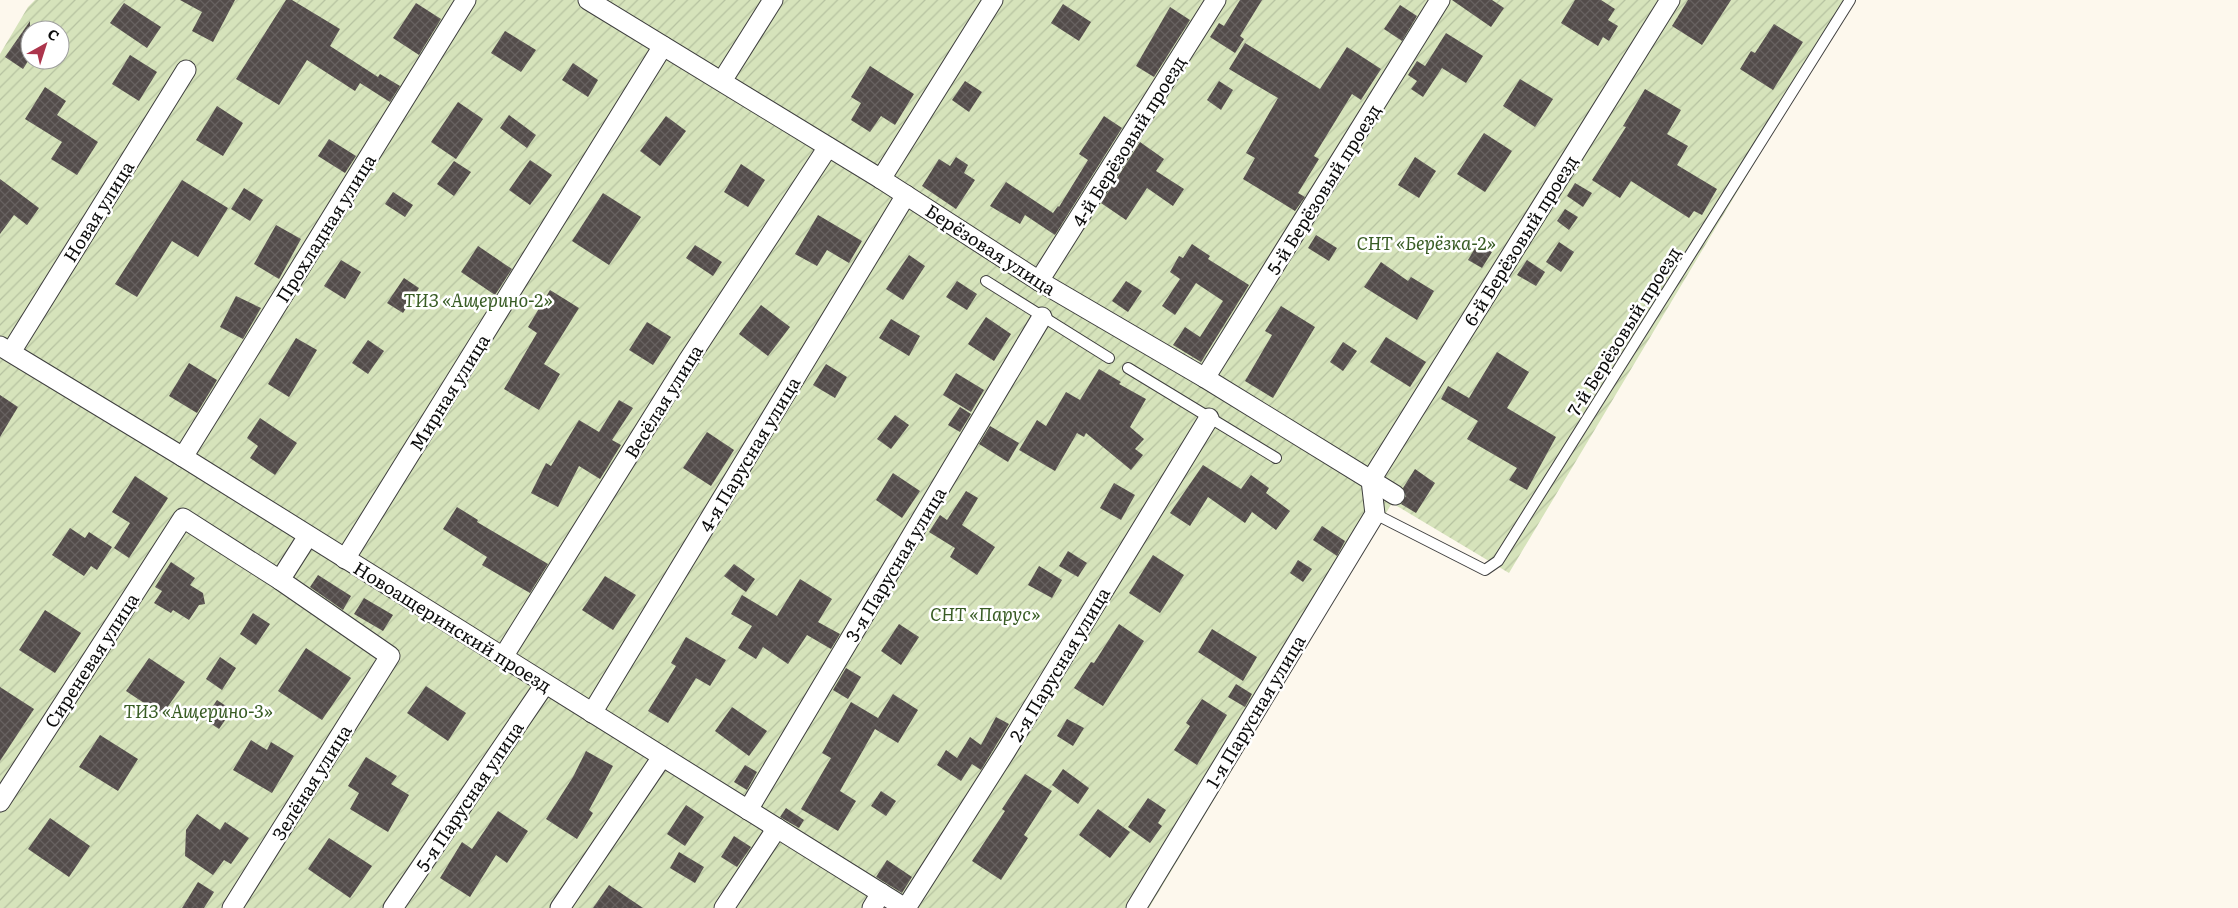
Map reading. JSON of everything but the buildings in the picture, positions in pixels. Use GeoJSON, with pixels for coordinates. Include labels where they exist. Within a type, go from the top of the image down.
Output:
{"type":"FeatureCollection","features":[{"type":"Feature","properties":{"kind":"street","name":"Прохладная улица"},"geometry":{"type":"LineString","coordinates":[[183,457],[466,0]]}},
{"type":"Feature","properties":{"kind":"street","name":"Берёзовая улица"},"geometry":{"type":"LineString","coordinates":[[588,0],[828,146],[1040,281],[1205,378],[1395,495]]}},
{"type":"Feature","properties":{"kind":"street"},"geometry":{"type":"LineString","coordinates":[[722,81],[773,0]]}},
{"type":"Feature","properties":{"kind":"street"},"geometry":{"type":"LineString","coordinates":[[881,179],[993,0]]}},
{"type":"Feature","properties":{"kind":"street","name":"4-й Берёзовый проезд"},"geometry":{"type":"LineString","coordinates":[[1040,281],[1216,0]]}},
{"type":"Feature","properties":{"kind":"street","name":"5-й Берёзовый проезд"},"geometry":{"type":"LineString","coordinates":[[1205,378],[1440,0]]}},
{"type":"Feature","properties":{"kind":"street","name":"6-й Берёзовый проезд"},"geometry":{"type":"LineString","coordinates":[[1371,480],[1670,0]]}},
{"type":"Feature","properties":{"kind":"street","name":"Мирная улица"},"geometry":{"type":"LineString","coordinates":[[345,559],[663,46]]}},
{"type":"Feature","properties":{"kind":"street","name":"Новая улица"},"geometry":{"type":"LineString","coordinates":[[5,349],[186,70]]}},
{"type":"Feature","properties":{"kind":"street","name":"Весёлая улица"},"geometry":{"type":"LineString","coordinates":[[503,657],[687,362],[828,146]]}},
{"type":"Feature","properties":{"kind":"street","name":"4-я Парусная улица"},"geometry":{"type":"LineString","coordinates":[[592,713],[906,195]]}},
{"type":"Feature","properties":{"kind":"street","name":"3-я Парусная улица"},"geometry":{"type":"LineString","coordinates":[[748,810],[1042,317]]}},
{"type":"Feature","properties":{"kind":"street","name":"Новоащеринский проезд"},"geometry":{"type":"LineString","coordinates":[[5,349],[183,457],[777,828],[877,901],[906,908]]}},
{"type":"Feature","properties":{"kind":"street","name":"2-я Парусная улица"},"geometry":{"type":"LineString","coordinates":[[906,908],[1006,751],[1209,418]]}},
{"type":"Feature","properties":{"kind":"street"},"geometry":{"type":"LineString","coordinates":[[1371,480],[1374,514]]}},
{"type":"Feature","properties":{"kind":"street","name":"1-я Парусная улица"},"geometry":{"type":"LineString","coordinates":[[1136,908],[1374,514]]}},
{"type":"Feature","properties":{"kind":"street","name":"Сиреневая улица"},"geometry":{"type":"LineString","coordinates":[[0,802],[183,518],[280,580]]}},
{"type":"Feature","properties":{"kind":"street"},"geometry":{"type":"LineString","coordinates":[[280,580],[308,536]]}},
{"type":"Feature","properties":{"kind":"street","name":"Зелёная улица"},"geometry":{"type":"LineString","coordinates":[[232,908],[390,656],[280,580]]}},
{"type":"Feature","properties":{"kind":"street","name":"5-я Парусная улица"},"geometry":{"type":"LineString","coordinates":[[393,908],[545,684]]}},
{"type":"Feature","properties":{"kind":"street"},"geometry":{"type":"LineString","coordinates":[[560,908],[662,757]]}},
{"type":"Feature","properties":{"kind":"street"},"geometry":{"type":"LineString","coordinates":[[724,908],[777,828]]}},
{"type":"Feature","properties":{"kind":"lane","name":"7-й Берёзовый проезд"},"geometry":{"type":"LineString","coordinates":[[1374,514],[1485,570],[1498,561],[1850,0]]}},
{"type":"Feature","properties":{"kind":"lane"},"geometry":{"type":"LineString","coordinates":[[986,281],[1109,358]]}},
{"type":"Feature","properties":{"kind":"lane"},"geometry":{"type":"LineString","coordinates":[[1128,368],[1276,458]]}},
{"type":"Feature","properties":{"kind":"green space"},"geometry":{"type":"Polygon","coordinates":[[[35,0],[1852,0],[1509,573],[1392,503],[1149,908],[0,908],[0,54],[20,20],[20,70],[70,70],[70,20],[20,20],[35,0]]]}},
{"type":"Feature","properties":{"kind":"park label","name":"СНТ «Берёзка-2»"},"geometry":{"type":"Point","coordinates":[1426,242]}},
{"type":"Feature","properties":{"kind":"park label","name":"ТИЗ «Ащерино-2»"},"geometry":{"type":"Point","coordinates":[478,299]}},
{"type":"Feature","properties":{"kind":"park label","name":"СНТ «Парус»"},"geometry":{"type":"Point","coordinates":[985,613]}},
{"type":"Feature","properties":{"kind":"park label","name":"ТИЗ «Ащерино-3»"},"geometry":{"type":"Point","coordinates":[198,710]}}]}
